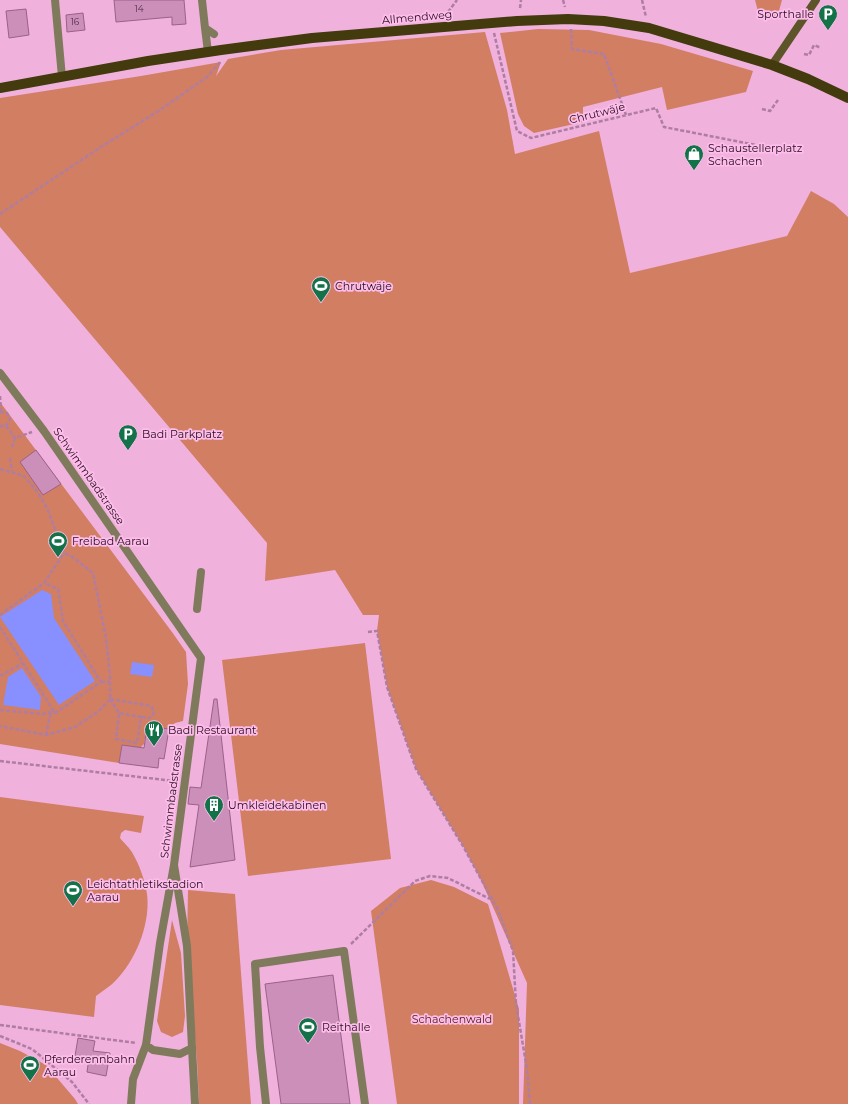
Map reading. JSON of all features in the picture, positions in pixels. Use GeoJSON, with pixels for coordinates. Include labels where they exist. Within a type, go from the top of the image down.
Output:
{"type":"FeatureCollection","features":[{"type":"Feature","properties":{"kind":"main road","name":"Allmendweg"},"geometry":{"type":"LineString","coordinates":[[0,88],[208,52],[312,38],[491,23],[568,20],[604,21],[649,28],[772,65],[808,79],[848,98]]}},
{"type":"Feature","properties":{"kind":"street"},"geometry":{"type":"LineString","coordinates":[[55,0],[62,77]]}},
{"type":"Feature","properties":{"kind":"street"},"geometry":{"type":"LineString","coordinates":[[202,0],[208,52]]}},
{"type":"Feature","properties":{"kind":"street"},"geometry":{"type":"LineString","coordinates":[[772,65],[816,0]]}},
{"type":"Feature","properties":{"kind":"street"},"geometry":{"type":"LineString","coordinates":[[205,28],[214,34]]}},
{"type":"Feature","properties":{"kind":"street","name":"Schwimmbadstrasse"},"geometry":{"type":"LineString","coordinates":[[0,373],[42,428],[202,658],[184,782],[174,865],[160,943],[146,1045],[133,1079],[131,1104]]}},
{"type":"Feature","properties":{"kind":"street"},"geometry":{"type":"LineString","coordinates":[[197,608],[201,572]]}},
{"type":"Feature","properties":{"kind":"street","name":"Schwimmbadstrasse"},"geometry":{"type":"LineString","coordinates":[[174,865],[188,946],[195,1104]]}},
{"type":"Feature","properties":{"kind":"street"},"geometry":{"type":"LineString","coordinates":[[266,1104],[260,1047],[255,964],[344,952],[365,1104]]}},
{"type":"Feature","properties":{"kind":"street"},"geometry":{"type":"LineString","coordinates":[[146,1045],[153,1050],[180,1054],[192,1048]]}},
{"type":"Feature","properties":{"kind":"path"},"geometry":{"type":"LineString","coordinates":[[448,12],[457,0]]}},
{"type":"Feature","properties":{"kind":"path"},"geometry":{"type":"LineString","coordinates":[[520,8],[521,0]]}},
{"type":"Feature","properties":{"kind":"path","name":"Chrutwäje"},"geometry":{"type":"LineString","coordinates":[[491,23],[517,131],[531,138],[656,108],[664,127],[756,145]]}},
{"type":"Feature","properties":{"kind":"path"},"geometry":{"type":"LineString","coordinates":[[571,29],[572,48],[604,54],[626,114]]}},
{"type":"Feature","properties":{"kind":"path"},"geometry":{"type":"LineString","coordinates":[[804,54],[809,55],[814,45],[821,48]]}},
{"type":"Feature","properties":{"kind":"path"},"geometry":{"type":"LineString","coordinates":[[0,214],[160,110],[206,78],[221,62],[221,50]]}},
{"type":"Feature","properties":{"kind":"path"},"geometry":{"type":"LineString","coordinates":[[762,108],[770,111],[778,100]]}},
{"type":"Feature","properties":{"kind":"path"},"geometry":{"type":"LineString","coordinates":[[0,396],[1,411],[7,413],[10,417],[10,422],[6,426],[0,426]]}},
{"type":"Feature","properties":{"kind":"path"},"geometry":{"type":"LineString","coordinates":[[6,426],[15,438]]}},
{"type":"Feature","properties":{"kind":"path"},"geometry":{"type":"LineString","coordinates":[[15,438],[42,428]]}},
{"type":"Feature","properties":{"kind":"path"},"geometry":{"type":"LineString","coordinates":[[12,447],[15,438]]}},
{"type":"Feature","properties":{"kind":"path"},"geometry":{"type":"LineString","coordinates":[[10,458],[12,471]]}},
{"type":"Feature","properties":{"kind":"path"},"geometry":{"type":"LineString","coordinates":[[0,468],[24,476],[40,496],[47,508],[64,553],[73,557],[93,573],[106,638],[110,699],[119,713],[116,739],[137,742],[141,717]]}},
{"type":"Feature","properties":{"kind":"path"},"geometry":{"type":"LineString","coordinates":[[0,614],[44,583],[64,553]]}},
{"type":"Feature","properties":{"kind":"path"},"geometry":{"type":"LineString","coordinates":[[44,583],[58,589],[63,621],[101,682]]}},
{"type":"Feature","properties":{"kind":"path"},"geometry":{"type":"LineString","coordinates":[[0,627],[55,713]]}},
{"type":"Feature","properties":{"kind":"path"},"geometry":{"type":"LineString","coordinates":[[368,632],[377,631],[387,688],[416,769],[463,846],[498,910],[513,951],[516,1004],[527,1070],[530,1104]]}},
{"type":"Feature","properties":{"kind":"path"},"geometry":{"type":"LineString","coordinates":[[0,676],[23,664]]}},
{"type":"Feature","properties":{"kind":"path"},"geometry":{"type":"LineString","coordinates":[[0,710],[43,714],[51,712],[55,713],[101,682],[110,682]]}},
{"type":"Feature","properties":{"kind":"path"},"geometry":{"type":"LineString","coordinates":[[110,699],[151,706],[154,711],[149,718],[119,713]]}},
{"type":"Feature","properties":{"kind":"path"},"geometry":{"type":"LineString","coordinates":[[0,726],[46,735],[75,728],[99,711],[110,699]]}},
{"type":"Feature","properties":{"kind":"path"},"geometry":{"type":"LineString","coordinates":[[46,735],[51,712]]}},
{"type":"Feature","properties":{"kind":"path"},"geometry":{"type":"LineString","coordinates":[[0,761],[184,782]]}},
{"type":"Feature","properties":{"kind":"path"},"geometry":{"type":"LineString","coordinates":[[344,952],[415,881],[430,876],[448,878],[491,899]]}},
{"type":"Feature","properties":{"kind":"path"},"geometry":{"type":"LineString","coordinates":[[0,1025],[146,1045]]}},
{"type":"Feature","properties":{"kind":"path"},"geometry":{"type":"LineString","coordinates":[[0,1036],[32,1049],[72,1082],[89,1104]]}},
{"type":"Feature","properties":{"kind":"green space"},"geometry":{"type":"Polygon","coordinates":[[[755,0],[782,0],[777,18],[760,19],[755,0]]]}},
{"type":"Feature","properties":{"kind":"green space"},"geometry":{"type":"Polygon","coordinates":[[[538,29],[589,30],[661,44],[753,71],[746,92],[667,110],[662,87],[583,107],[583,122],[534,133],[524,126],[518,114],[500,33],[538,29]]]}},
{"type":"Feature","properties":{"kind":"green space"},"geometry":{"type":"Polygon","coordinates":[[[485,32],[507,110],[515,154],[599,131],[630,273],[787,236],[811,191],[834,204],[848,217],[848,1104],[523,1104],[527,983],[480,878],[463,846],[416,769],[387,687],[377,631],[379,615],[363,615],[335,570],[265,581],[267,543],[0,227],[0,98],[221,62],[216,76],[228,59],[281,50],[485,32]]]}},
{"type":"Feature","properties":{"kind":"green space","name":"Freibad Aarau"},"geometry":{"type":"Polygon","coordinates":[[[0,402],[186,652],[188,684],[183,721],[175,723],[169,729],[147,727],[144,744],[140,748],[122,745],[119,763],[0,744],[0,402]]]}},
{"type":"Feature","properties":{"kind":"green space"},"geometry":{"type":"Polygon","coordinates":[[[365,643],[391,859],[248,876],[222,660],[365,643]]]}},
{"type":"Feature","properties":{"kind":"green space","name":"Leichtathletikstadion Aarau"},"geometry":{"type":"Polygon","coordinates":[[[0,797],[144,816],[141,833],[125,830],[121,833],[120,838],[136,859],[145,884],[148,906],[143,931],[134,956],[127,967],[111,985],[96,996],[94,1017],[0,1005],[0,797]]]}},
{"type":"Feature","properties":{"kind":"green space","name":"Schachenwald"},"geometry":{"type":"Polygon","coordinates":[[[431,880],[454,887],[488,904],[519,1009],[519,1104],[397,1104],[371,911],[400,888],[431,880]]]}},
{"type":"Feature","properties":{"kind":"green space"},"geometry":{"type":"Polygon","coordinates":[[[188,890],[235,894],[251,1104],[199,1104],[197,1060],[187,946],[188,890]]]}},
{"type":"Feature","properties":{"kind":"green space"},"geometry":{"type":"Polygon","coordinates":[[[172,920],[181,953],[185,1016],[183,1032],[172,1037],[161,1032],[157,1021],[172,920]]]}},
{"type":"Feature","properties":{"kind":"green space","name":"Pferderennbahn Aarau"},"geometry":{"type":"Polygon","coordinates":[[[0,1043],[20,1051],[46,1065],[78,1104],[0,1104],[0,1043]]]}},
{"type":"Feature","properties":{"kind":"water"},"geometry":{"type":"Polygon","coordinates":[[[42,590],[51,594],[54,618],[95,681],[59,705],[0,617],[42,590]]]}},
{"type":"Feature","properties":{"kind":"water"},"geometry":{"type":"Polygon","coordinates":[[[132,662],[154,665],[152,677],[130,674],[132,662]]]}},
{"type":"Feature","properties":{"kind":"water"},"geometry":{"type":"Polygon","coordinates":[[[22,668],[41,697],[40,710],[3,705],[8,677],[22,668]]]}},
{"type":"Feature","properties":{"kind":"building"},"geometry":{"type":"Polygon","coordinates":[[[114,0],[184,0],[186,24],[172,25],[172,17],[116,22],[114,0]]]}},
{"type":"Feature","properties":{"kind":"building"},"geometry":{"type":"Polygon","coordinates":[[[26,9],[29,35],[9,38],[6,11],[26,9]]]}},
{"type":"Feature","properties":{"kind":"building"},"geometry":{"type":"Polygon","coordinates":[[[83,13],[85,30],[67,32],[66,15],[83,13]]]}},
{"type":"Feature","properties":{"kind":"building"},"geometry":{"type":"Polygon","coordinates":[[[36,450],[61,484],[43,495],[20,462],[36,450]]]}},
{"type":"Feature","properties":{"kind":"building","name":"Umkleidekabinen"},"geometry":{"type":"Polygon","coordinates":[[[214,699],[217,699],[235,860],[190,867],[199,805],[188,804],[190,787],[201,788],[214,699]]]}},
{"type":"Feature","properties":{"kind":"building","name":"Badi Restaurant"},"geometry":{"type":"Polygon","coordinates":[[[147,726],[169,729],[164,759],[159,758],[158,768],[119,763],[122,745],[144,748],[147,726]]]}},
{"type":"Feature","properties":{"kind":"building","name":"Reithalle"},"geometry":{"type":"Polygon","coordinates":[[[333,975],[350,1104],[281,1104],[265,984],[333,975]]]}},
{"type":"Feature","properties":{"kind":"building"},"geometry":{"type":"Polygon","coordinates":[[[78,1038],[95,1041],[93,1051],[110,1053],[106,1076],[87,1072],[89,1058],[75,1056],[78,1038]]]}},
{"type":"Feature","properties":{"kind":"place","name":"Sporthalle"},"geometry":{"type":"Point","coordinates":[828,31]}},
{"type":"Feature","properties":{"kind":"place","name":"Schaustellerplatz Schachen"},"geometry":{"type":"Point","coordinates":[694,171]}},
{"type":"Feature","properties":{"kind":"place","name":"Chrutwäje"},"geometry":{"type":"Point","coordinates":[321,303]}},
{"type":"Feature","properties":{"kind":"place","name":"Badi Parkplatz"},"geometry":{"type":"Point","coordinates":[128,451]}},
{"type":"Feature","properties":{"kind":"place","name":"Freibad Aarau"},"geometry":{"type":"Point","coordinates":[58,558]}},
{"type":"Feature","properties":{"kind":"place","name":"Badi Restaurant"},"geometry":{"type":"Point","coordinates":[154,747]}},
{"type":"Feature","properties":{"kind":"place","name":"Umkleidekabinen"},"geometry":{"type":"Point","coordinates":[214,822]}},
{"type":"Feature","properties":{"kind":"place","name":"Leichtathletikstadion Aarau"},"geometry":{"type":"Point","coordinates":[73,907]}},
{"type":"Feature","properties":{"kind":"place","name":"Reithalle"},"geometry":{"type":"Point","coordinates":[308,1044]}},
{"type":"Feature","properties":{"kind":"place","name":"Pferderennbahn Aarau"},"geometry":{"type":"Point","coordinates":[30,1082]}}]}
